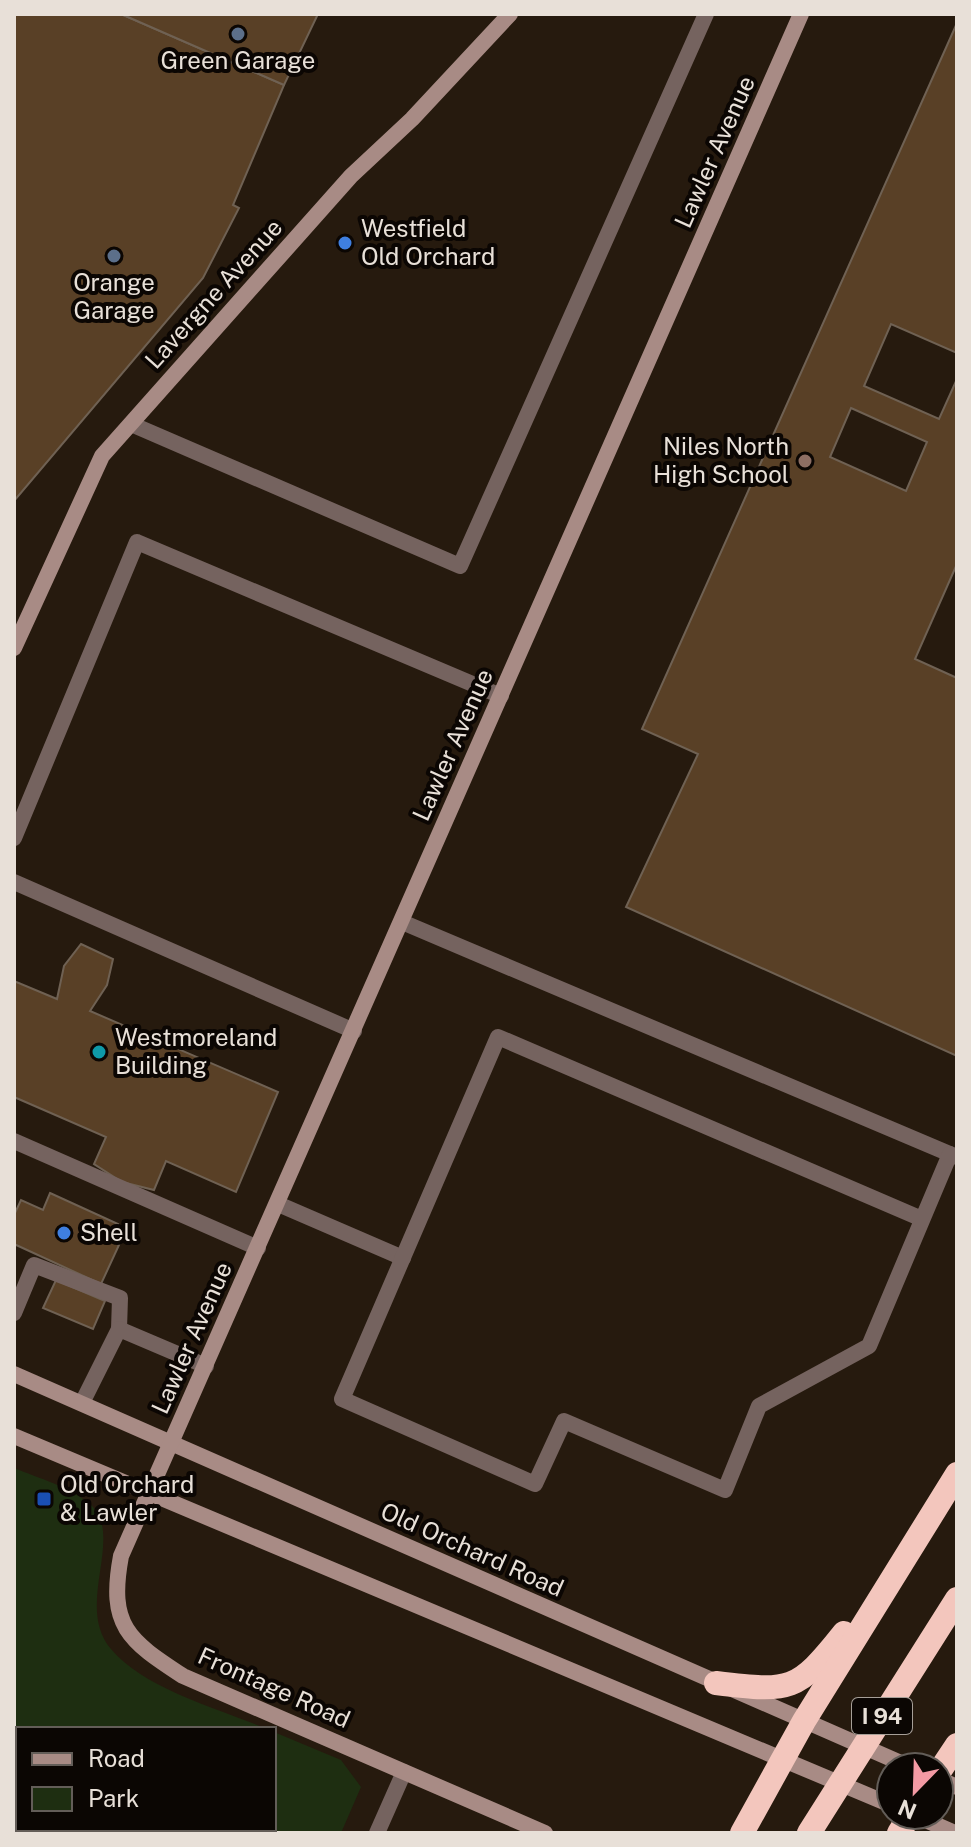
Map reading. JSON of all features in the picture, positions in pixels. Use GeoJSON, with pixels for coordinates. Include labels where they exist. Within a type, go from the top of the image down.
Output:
{"type":"FeatureCollection","features":[{"type":"Feature","properties":{"kind":"highway"},"geometry":{"type":"LineString","coordinates":[[716,1683],[787,1686],[813,1672],[848,1628],[939,1483],[957,1465]]}},
{"type":"Feature","properties":{"kind":"highway"},"geometry":{"type":"LineString","coordinates":[[742,1833],[804,1721],[957,1474]]}},
{"type":"Feature","properties":{"kind":"highway","name":"I 94"},"geometry":{"type":"LineString","coordinates":[[809,1833],[957,1599]]}},
{"type":"Feature","properties":{"kind":"street","name":"Lavergne Avenue"},"geometry":{"type":"LineString","coordinates":[[14,648],[102,456],[351,176],[421,110],[510,14]]}},
{"type":"Feature","properties":{"kind":"street","name":"Lawler Avenue"},"geometry":{"type":"LineString","coordinates":[[149,1495],[801,14]]}},
{"type":"Feature","properties":{"kind":"street","name":"Old Orchard Road"},"geometry":{"type":"LineString","coordinates":[[14,1374],[875,1752]]}},
{"type":"Feature","properties":{"kind":"street"},"geometry":{"type":"LineString","coordinates":[[14,1436],[875,1798]]}},
{"type":"Feature","properties":{"kind":"street","name":"Frontage Road"},"geometry":{"type":"LineString","coordinates":[[149,1495],[121,1556],[114,1591],[122,1624],[143,1650],[183,1676],[545,1833]]}},
{"type":"Feature","properties":{"kind":"lane"},"geometry":{"type":"LineString","coordinates":[[131,424],[460,566],[706,14]]}},
{"type":"Feature","properties":{"kind":"lane"},"geometry":{"type":"LineString","coordinates":[[14,838],[137,542],[501,696]]}},
{"type":"Feature","properties":{"kind":"lane"},"geometry":{"type":"LineString","coordinates":[[14,882],[354,1031]]}},
{"type":"Feature","properties":{"kind":"lane"},"geometry":{"type":"LineString","coordinates":[[402,922],[954,1156],[922,1219],[869,1346],[759,1406],[725,1490],[564,1421],[535,1484],[342,1399],[498,1037],[922,1219]]}},
{"type":"Feature","properties":{"kind":"lane"},"geometry":{"type":"LineString","coordinates":[[14,1141],[258,1248]]}},
{"type":"Feature","properties":{"kind":"lane"},"geometry":{"type":"LineString","coordinates":[[278,1204],[403,1258]]}},
{"type":"Feature","properties":{"kind":"lane"},"geometry":{"type":"LineString","coordinates":[[14,1313],[34,1265],[120,1298],[119,1329],[82,1403]]}},
{"type":"Feature","properties":{"kind":"lane"},"geometry":{"type":"LineString","coordinates":[[119,1329],[206,1366]]}},
{"type":"Feature","properties":{"kind":"lane"},"geometry":{"type":"LineString","coordinates":[[377,1833],[404,1772]]}},
{"type":"Feature","properties":{"kind":"green space"},"geometry":{"type":"Polygon","coordinates":[[[14,1468],[74,1493],[91,1505],[100,1519],[103,1553],[97,1613],[101,1632],[111,1649],[125,1663],[162,1687],[262,1727],[16,1727],[16,1831],[276,1831],[276,1733],[341,1760],[361,1787],[341,1833],[14,1833],[14,1468]]]}},
{"type":"Feature","properties":{"kind":"building","name":"Orange Garage"},"geometry":{"type":"Polygon","coordinates":[[[14,14],[121,14],[284,85],[233,205],[239,208],[203,278],[14,501],[14,14]]]}},
{"type":"Feature","properties":{"kind":"building","name":"Green Garage"},"geometry":{"type":"Polygon","coordinates":[[[121,14],[318,14],[284,85],[121,14]]]}},
{"type":"Feature","properties":{"kind":"building","name":"Niles North High School"},"geometry":{"type":"Polygon","coordinates":[[[957,23],[957,353],[891,324],[864,386],[939,419],[957,379],[957,564],[915,659],[957,678],[957,1056],[626,907],[698,754],[642,729],[957,23]],[[851,408],[830,457],[906,491],[927,442],[851,408]]]}},
{"type":"Feature","properties":{"kind":"building","name":"Westmoreland Building"},"geometry":{"type":"Polygon","coordinates":[[[81,944],[113,959],[107,985],[90,1011],[278,1092],[236,1192],[166,1161],[154,1190],[122,1182],[94,1164],[106,1137],[14,1097],[14,981],[57,999],[64,966],[81,944]]]}},
{"type":"Feature","properties":{"kind":"building","name":"Shell"},"geometry":{"type":"Polygon","coordinates":[[[50,1193],[118,1224],[111,1241],[119,1245],[101,1284],[14,1244],[14,1215],[21,1200],[43,1210],[50,1193]]]}},
{"type":"Feature","properties":{"kind":"building","name":"Shell"},"geometry":{"type":"Polygon","coordinates":[[[56,1280],[105,1301],[93,1329],[43,1308],[56,1280]]]}},
{"type":"Feature","properties":{"kind":"place","name":"Green Garage"},"geometry":{"type":"Point","coordinates":[238,34]}},
{"type":"Feature","properties":{"kind":"place","name":"Westfield Old Orchard"},"geometry":{"type":"Point","coordinates":[345,243]}},
{"type":"Feature","properties":{"kind":"place","name":"Orange Garage"},"geometry":{"type":"Point","coordinates":[114,256]}},
{"type":"Feature","properties":{"kind":"place","name":"Niles North High School"},"geometry":{"type":"Point","coordinates":[805,461]}},
{"type":"Feature","properties":{"kind":"place","name":"Westmoreland Building"},"geometry":{"type":"Point","coordinates":[99,1052]}},
{"type":"Feature","properties":{"kind":"place","name":"Shell"},"geometry":{"type":"Point","coordinates":[64,1233]}},
{"type":"Feature","properties":{"kind":"place","name":"Old Orchard & Lawler"},"geometry":{"type":"Point","coordinates":[44,1499]}}]}
